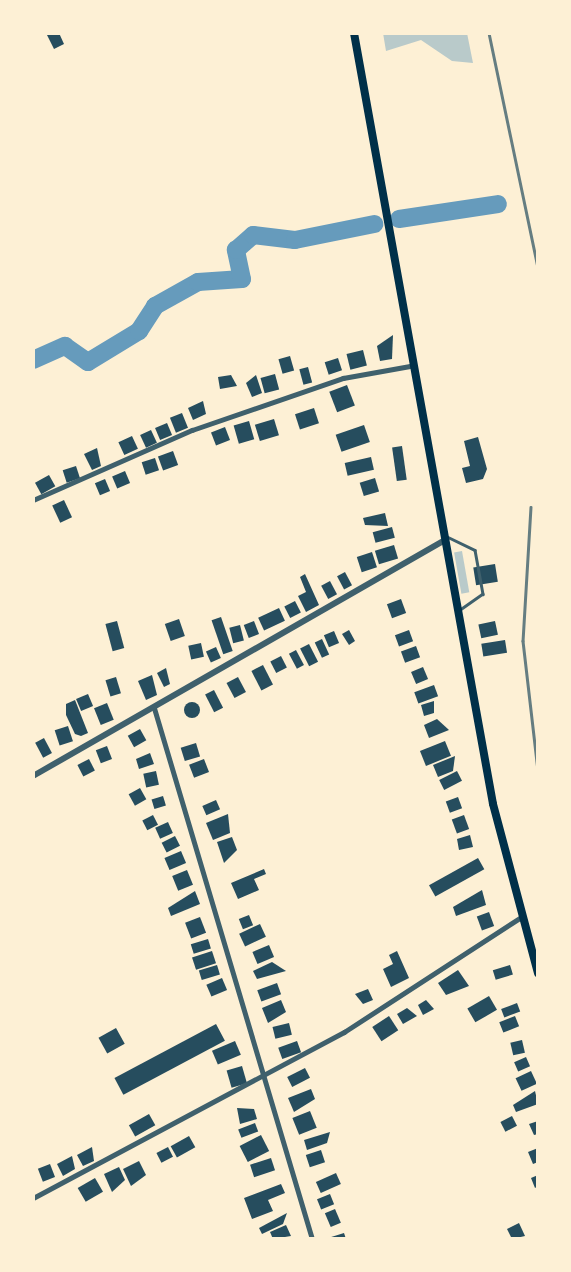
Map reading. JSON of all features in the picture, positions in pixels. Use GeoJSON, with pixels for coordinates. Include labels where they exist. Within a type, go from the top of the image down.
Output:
{"type":"FeatureCollection","features":[{"type":"Feature","properties":{"kind":"main road"},"geometry":{"type":"LineString","coordinates":[[354,33],[410,366],[457,613],[521,918],[538,973]]}},
{"type":"Feature","properties":{"kind":"street"},"geometry":{"type":"LineString","coordinates":[[33,500],[204,426],[344,378],[410,366]]}},
{"type":"Feature","properties":{"kind":"street"},"geometry":{"type":"LineString","coordinates":[[33,776],[154,708],[443,537]]}},
{"type":"Feature","properties":{"kind":"street"},"geometry":{"type":"LineString","coordinates":[[154,708],[312,1239]]}},
{"type":"Feature","properties":{"kind":"street"},"geometry":{"type":"LineString","coordinates":[[33,1198],[264,1078],[521,918]]}},
{"type":"Feature","properties":{"kind":"lane"},"geometry":{"type":"LineString","coordinates":[[443,537],[475,550],[483,594],[457,613]]}},
{"type":"Feature","properties":{"kind":"shaded area"},"geometry":{"type":"Polygon","coordinates":[[[383,33],[467,33],[473,63],[452,61],[421,40],[386,51],[383,33]]]}},
{"type":"Feature","properties":{"kind":"shaded area"},"geometry":{"type":"Polygon","coordinates":[[[462,551],[469,592],[461,594],[454,552],[462,551]]]}},
{"type":"Feature","properties":{"kind":"building"},"geometry":{"type":"Polygon","coordinates":[[[46,33],[59,33],[64,44],[54,49],[46,33]]]}},
{"type":"Feature","properties":{"kind":"building"},"geometry":{"type":"Polygon","coordinates":[[[393,335],[392,359],[380,361],[377,346],[393,335]]]}},
{"type":"Feature","properties":{"kind":"building"},"geometry":{"type":"Polygon","coordinates":[[[363,350],[367,366],[350,370],[347,354],[363,350]]]}},
{"type":"Feature","properties":{"kind":"building"},"geometry":{"type":"Polygon","coordinates":[[[290,356],[294,370],[283,374],[278,359],[290,356]]]}},
{"type":"Feature","properties":{"kind":"building"},"geometry":{"type":"Polygon","coordinates":[[[338,358],[342,370],[329,375],[325,362],[338,358]]]}},
{"type":"Feature","properties":{"kind":"building"},"geometry":{"type":"Polygon","coordinates":[[[308,367],[312,382],[303,385],[299,369],[308,367]]]}},
{"type":"Feature","properties":{"kind":"building"},"geometry":{"type":"Polygon","coordinates":[[[275,374],[279,389],[265,393],[261,378],[275,374]]]}},
{"type":"Feature","properties":{"kind":"building"},"geometry":{"type":"Polygon","coordinates":[[[231,375],[237,386],[220,389],[218,377],[231,375]]]}},
{"type":"Feature","properties":{"kind":"building"},"geometry":{"type":"Polygon","coordinates":[[[256,375],[262,393],[252,397],[246,383],[256,375]]]}},
{"type":"Feature","properties":{"kind":"building"},"geometry":{"type":"Polygon","coordinates":[[[347,385],[355,406],[337,412],[329,392],[347,385]]]}},
{"type":"Feature","properties":{"kind":"building"},"geometry":{"type":"Polygon","coordinates":[[[203,401],[206,414],[193,420],[188,408],[203,401]]]}},
{"type":"Feature","properties":{"kind":"building"},"geometry":{"type":"Polygon","coordinates":[[[314,408],[319,423],[300,429],[295,414],[314,408]]]}},
{"type":"Feature","properties":{"kind":"building"},"geometry":{"type":"Polygon","coordinates":[[[182,413],[188,428],[176,433],[170,418],[182,413]]]}},
{"type":"Feature","properties":{"kind":"building"},"geometry":{"type":"Polygon","coordinates":[[[274,419],[279,435],[260,441],[255,425],[274,419]]]}},
{"type":"Feature","properties":{"kind":"building"},"geometry":{"type":"Polygon","coordinates":[[[249,421],[254,439],[239,444],[234,425],[249,421]]]}},
{"type":"Feature","properties":{"kind":"building"},"geometry":{"type":"Polygon","coordinates":[[[167,423],[172,435],[160,440],[155,428],[167,423]]]}},
{"type":"Feature","properties":{"kind":"building"},"geometry":{"type":"Polygon","coordinates":[[[364,425],[370,442],[341,452],[336,435],[364,425]]]}},
{"type":"Feature","properties":{"kind":"building"},"geometry":{"type":"Polygon","coordinates":[[[225,427],[230,440],[216,445],[211,432],[225,427]]]}},
{"type":"Feature","properties":{"kind":"building"},"geometry":{"type":"Polygon","coordinates":[[[151,430],[157,443],[146,448],[140,435],[151,430]]]}},
{"type":"Feature","properties":{"kind":"building"},"geometry":{"type":"Polygon","coordinates":[[[132,436],[138,449],[124,455],[118,442],[132,436]]]}},
{"type":"Feature","properties":{"kind":"building"},"geometry":{"type":"Polygon","coordinates":[[[478,437],[487,469],[483,479],[466,483],[462,468],[470,466],[464,441],[478,437]]]}},
{"type":"Feature","properties":{"kind":"building"},"geometry":{"type":"Polygon","coordinates":[[[402,446],[407,480],[397,481],[392,447],[402,446]]]}},
{"type":"Feature","properties":{"kind":"building"},"geometry":{"type":"Polygon","coordinates":[[[97,448],[101,466],[92,470],[84,454],[97,448]]]}},
{"type":"Feature","properties":{"kind":"building"},"geometry":{"type":"Polygon","coordinates":[[[173,451],[178,465],[163,471],[158,456],[173,451]]]}},
{"type":"Feature","properties":{"kind":"building"},"geometry":{"type":"Polygon","coordinates":[[[371,457],[374,470],[348,476],[345,463],[371,457]]]}},
{"type":"Feature","properties":{"kind":"building"},"geometry":{"type":"Polygon","coordinates":[[[155,458],[159,470],[146,475],[142,462],[155,458]]]}},
{"type":"Feature","properties":{"kind":"building"},"geometry":{"type":"Polygon","coordinates":[[[76,466],[80,478],[67,483],[63,470],[76,466]]]}},
{"type":"Feature","properties":{"kind":"building"},"geometry":{"type":"Polygon","coordinates":[[[125,471],[130,483],[117,488],[112,476],[125,471]]]}},
{"type":"Feature","properties":{"kind":"building"},"geometry":{"type":"Polygon","coordinates":[[[49,475],[55,486],[41,494],[35,483],[49,475]]]}},
{"type":"Feature","properties":{"kind":"building"},"geometry":{"type":"Polygon","coordinates":[[[375,478],[379,491],[364,496],[360,483],[375,478]]]}},
{"type":"Feature","properties":{"kind":"building"},"geometry":{"type":"Polygon","coordinates":[[[105,479],[110,491],[100,495],[95,483],[105,479]]]}},
{"type":"Feature","properties":{"kind":"building"},"geometry":{"type":"Polygon","coordinates":[[[64,500],[72,517],[60,523],[52,505],[64,500]]]}},
{"type":"Feature","properties":{"kind":"building"},"geometry":{"type":"Polygon","coordinates":[[[385,513],[388,526],[365,525],[363,518],[385,513]]]}},
{"type":"Feature","properties":{"kind":"building"},"geometry":{"type":"Polygon","coordinates":[[[392,527],[395,538],[376,543],[373,532],[392,527]]]}},
{"type":"Feature","properties":{"kind":"building"},"geometry":{"type":"Polygon","coordinates":[[[394,545],[398,558],[379,564],[375,551],[394,545]]]}},
{"type":"Feature","properties":{"kind":"building"},"geometry":{"type":"Polygon","coordinates":[[[372,552],[377,567],[362,572],[357,557],[372,552]]]}},
{"type":"Feature","properties":{"kind":"building"},"geometry":{"type":"Polygon","coordinates":[[[495,564],[498,582],[476,585],[473,567],[495,564]]]}},
{"type":"Feature","properties":{"kind":"building"},"geometry":{"type":"Polygon","coordinates":[[[345,572],[352,585],[344,589],[337,576],[345,572]]]}},
{"type":"Feature","properties":{"kind":"building"},"geometry":{"type":"Polygon","coordinates":[[[305,574],[319,605],[306,612],[298,596],[306,592],[300,577],[305,574]]]}},
{"type":"Feature","properties":{"kind":"building"},"geometry":{"type":"Polygon","coordinates":[[[330,581],[337,594],[328,599],[321,586],[330,581]]]}},
{"type":"Feature","properties":{"kind":"building"},"geometry":{"type":"Polygon","coordinates":[[[401,599],[406,613],[392,618],[387,604],[401,599]]]}},
{"type":"Feature","properties":{"kind":"building"},"geometry":{"type":"Polygon","coordinates":[[[295,601],[301,613],[290,618],[284,606],[295,601]]]}},
{"type":"Feature","properties":{"kind":"building"},"geometry":{"type":"Polygon","coordinates":[[[279,608],[285,621],[264,630],[258,618],[279,608]]]}},
{"type":"Feature","properties":{"kind":"building"},"geometry":{"type":"Polygon","coordinates":[[[221,617],[233,651],[223,654],[212,620],[221,617]]]}},
{"type":"Feature","properties":{"kind":"building"},"geometry":{"type":"Polygon","coordinates":[[[179,619],[185,636],[171,641],[165,624],[179,619]]]}},
{"type":"Feature","properties":{"kind":"building"},"geometry":{"type":"Polygon","coordinates":[[[117,621],[124,648],[113,651],[105,624],[117,621]]]}},
{"type":"Feature","properties":{"kind":"building"},"geometry":{"type":"Polygon","coordinates":[[[254,621],[259,634],[249,638],[244,625],[254,621]]]}},
{"type":"Feature","properties":{"kind":"building"},"geometry":{"type":"Polygon","coordinates":[[[495,621],[498,635],[481,638],[478,625],[495,621]]]}},
{"type":"Feature","properties":{"kind":"building"},"geometry":{"type":"Polygon","coordinates":[[[240,625],[244,641],[233,643],[229,628],[240,625]]]}},
{"type":"Feature","properties":{"kind":"building"},"geometry":{"type":"Polygon","coordinates":[[[349,630],[355,641],[349,645],[342,634],[349,630]]]}},
{"type":"Feature","properties":{"kind":"building"},"geometry":{"type":"Polygon","coordinates":[[[409,630],[413,641],[399,646],[395,635],[409,630]]]}},
{"type":"Feature","properties":{"kind":"building"},"geometry":{"type":"Polygon","coordinates":[[[334,631],[339,643],[329,647],[324,635],[334,631]]]}},
{"type":"Feature","properties":{"kind":"building"},"geometry":{"type":"Polygon","coordinates":[[[322,639],[329,654],[322,658],[315,642],[322,639]]]}},
{"type":"Feature","properties":{"kind":"building"},"geometry":{"type":"Polygon","coordinates":[[[505,640],[507,653],[483,657],[481,644],[505,640]]]}},
{"type":"Feature","properties":{"kind":"building"},"geometry":{"type":"Polygon","coordinates":[[[201,643],[204,657],[191,659],[188,646],[201,643]]]}},
{"type":"Feature","properties":{"kind":"building"},"geometry":{"type":"Polygon","coordinates":[[[309,644],[318,662],[309,666],[300,649],[309,644]]]}},
{"type":"Feature","properties":{"kind":"building"},"geometry":{"type":"Polygon","coordinates":[[[416,646],[420,657],[405,663],[401,651],[416,646]]]}},
{"type":"Feature","properties":{"kind":"building"},"geometry":{"type":"Polygon","coordinates":[[[216,647],[221,658],[211,662],[206,651],[216,647]]]}},
{"type":"Feature","properties":{"kind":"building"},"geometry":{"type":"Polygon","coordinates":[[[296,650],[304,665],[297,669],[289,654],[296,650]]]}},
{"type":"Feature","properties":{"kind":"building"},"geometry":{"type":"Polygon","coordinates":[[[281,656],[287,668],[276,673],[270,661],[281,656]]]}},
{"type":"Feature","properties":{"kind":"building"},"geometry":{"type":"Polygon","coordinates":[[[263,665],[273,685],[261,691],[251,671],[263,665]]]}},
{"type":"Feature","properties":{"kind":"building"},"geometry":{"type":"Polygon","coordinates":[[[423,667],[428,679],[416,684],[411,672],[423,667]]]}},
{"type":"Feature","properties":{"kind":"building"},"geometry":{"type":"Polygon","coordinates":[[[166,668],[170,684],[164,687],[157,673],[166,668]]]}},
{"type":"Feature","properties":{"kind":"building"},"geometry":{"type":"Polygon","coordinates":[[[152,675],[157,695],[146,700],[138,681],[152,675]]]}},
{"type":"Feature","properties":{"kind":"building"},"geometry":{"type":"Polygon","coordinates":[[[116,677],[121,693],[110,696],[105,680],[116,677]]]}},
{"type":"Feature","properties":{"kind":"building"},"geometry":{"type":"Polygon","coordinates":[[[238,677],[246,692],[235,698],[227,683],[238,677]]]}},
{"type":"Feature","properties":{"kind":"building"},"geometry":{"type":"Polygon","coordinates":[[[434,685],[438,696],[418,703],[414,692],[434,685]]]}},
{"type":"Feature","properties":{"kind":"building"},"geometry":{"type":"Polygon","coordinates":[[[214,690],[223,708],[214,712],[205,695],[214,690]]]}},
{"type":"Feature","properties":{"kind":"building"},"geometry":{"type":"Polygon","coordinates":[[[88,694],[93,706],[81,711],[76,699],[88,694]]]}},
{"type":"Feature","properties":{"kind":"building"},"geometry":{"type":"Polygon","coordinates":[[[75,700],[88,733],[81,736],[75,734],[66,715],[66,704],[75,700]]]}},
{"type":"Feature","properties":{"kind":"building"},"geometry":{"type":"Polygon","coordinates":[[[434,701],[434,713],[424,716],[421,705],[434,701]]]}},
{"type":"Feature","properties":{"kind":"building"},"geometry":{"type":"Polygon","coordinates":[[[192,702],[198,704],[198,716],[192,718],[186,716],[184,710],[186,704],[192,702]]]}},
{"type":"Feature","properties":{"kind":"building"},"geometry":{"type":"Polygon","coordinates":[[[107,703],[114,720],[101,725],[94,708],[107,703]]]}},
{"type":"Feature","properties":{"kind":"building"},"geometry":{"type":"Polygon","coordinates":[[[437,719],[449,730],[429,738],[424,725],[437,719]]]}},
{"type":"Feature","properties":{"kind":"building"},"geometry":{"type":"Polygon","coordinates":[[[68,726],[73,741],[60,746],[55,730],[68,726]]]}},
{"type":"Feature","properties":{"kind":"building"},"geometry":{"type":"Polygon","coordinates":[[[140,729],[146,740],[134,747],[128,736],[140,729]]]}},
{"type":"Feature","properties":{"kind":"building"},"geometry":{"type":"Polygon","coordinates":[[[44,738],[52,753],[43,758],[35,743],[44,738]]]}},
{"type":"Feature","properties":{"kind":"building"},"geometry":{"type":"Polygon","coordinates":[[[445,741],[451,756],[426,766],[420,751],[445,741]]]}},
{"type":"Feature","properties":{"kind":"building"},"geometry":{"type":"Polygon","coordinates":[[[196,743],[200,756],[185,761],[181,748],[196,743]]]}},
{"type":"Feature","properties":{"kind":"building"},"geometry":{"type":"Polygon","coordinates":[[[107,746],[112,759],[101,763],[96,750],[107,746]]]}},
{"type":"Feature","properties":{"kind":"building"},"geometry":{"type":"Polygon","coordinates":[[[150,753],[154,764],[139,769],[136,759],[150,753]]]}},
{"type":"Feature","properties":{"kind":"building"},"geometry":{"type":"Polygon","coordinates":[[[455,756],[453,771],[438,777],[433,765],[455,756]]]}},
{"type":"Feature","properties":{"kind":"building"},"geometry":{"type":"Polygon","coordinates":[[[89,759],[95,771],[83,776],[77,765],[89,759]]]}},
{"type":"Feature","properties":{"kind":"building"},"geometry":{"type":"Polygon","coordinates":[[[204,759],[209,772],[194,778],[189,765],[204,759]]]}},
{"type":"Feature","properties":{"kind":"building"},"geometry":{"type":"Polygon","coordinates":[[[156,771],[159,785],[146,787],[143,774],[156,771]]]}},
{"type":"Feature","properties":{"kind":"building"},"geometry":{"type":"Polygon","coordinates":[[[457,771],[462,781],[444,790],[439,780],[457,771]]]}},
{"type":"Feature","properties":{"kind":"building"},"geometry":{"type":"Polygon","coordinates":[[[140,788],[146,799],[135,806],[129,794],[140,788]]]}},
{"type":"Feature","properties":{"kind":"building"},"geometry":{"type":"Polygon","coordinates":[[[163,796],[166,806],[154,809],[152,800],[163,796]]]}},
{"type":"Feature","properties":{"kind":"building"},"geometry":{"type":"Polygon","coordinates":[[[458,797],[462,808],[450,813],[446,801],[458,797]]]}},
{"type":"Feature","properties":{"kind":"building"},"geometry":{"type":"Polygon","coordinates":[[[216,800],[220,809],[206,815],[202,806],[216,800]]]}},
{"type":"Feature","properties":{"kind":"building"},"geometry":{"type":"Polygon","coordinates":[[[228,814],[230,833],[213,840],[206,823],[228,814]]]}},
{"type":"Feature","properties":{"kind":"building"},"geometry":{"type":"Polygon","coordinates":[[[153,815],[158,825],[147,830],[142,820],[153,815]]]}},
{"type":"Feature","properties":{"kind":"building"},"geometry":{"type":"Polygon","coordinates":[[[464,815],[469,829],[457,834],[452,819],[464,815]]]}},
{"type":"Feature","properties":{"kind":"building"},"geometry":{"type":"Polygon","coordinates":[[[168,822],[173,833],[160,839],[155,828],[168,822]]]}},
{"type":"Feature","properties":{"kind":"building"},"geometry":{"type":"Polygon","coordinates":[[[470,835],[473,847],[459,850],[457,839],[470,835]]]}},
{"type":"Feature","properties":{"kind":"building"},"geometry":{"type":"Polygon","coordinates":[[[175,836],[180,846],[167,853],[162,843],[175,836]]]}},
{"type":"Feature","properties":{"kind":"building"},"geometry":{"type":"Polygon","coordinates":[[[232,837],[237,850],[224,863],[217,842],[232,837]]]}},
{"type":"Feature","properties":{"kind":"building"},"geometry":{"type":"Polygon","coordinates":[[[181,851],[186,863],[170,870],[164,858],[181,851]]]}},
{"type":"Feature","properties":{"kind":"building"},"geometry":{"type":"Polygon","coordinates":[[[478,858],[484,869],[435,897],[429,885],[478,858]]]}},
{"type":"Feature","properties":{"kind":"building"},"geometry":{"type":"Polygon","coordinates":[[[264,869],[266,874],[254,879],[259,890],[238,899],[231,883],[264,869]]]}},
{"type":"Feature","properties":{"kind":"building"},"geometry":{"type":"Polygon","coordinates":[[[187,870],[193,885],[178,891],[172,876],[187,870]]]}},
{"type":"Feature","properties":{"kind":"building"},"geometry":{"type":"Polygon","coordinates":[[[482,890],[486,905],[456,916],[453,907],[482,890]]]}},
{"type":"Feature","properties":{"kind":"building"},"geometry":{"type":"Polygon","coordinates":[[[195,891],[200,904],[171,916],[168,908],[195,891]]]}},
{"type":"Feature","properties":{"kind":"building"},"geometry":{"type":"Polygon","coordinates":[[[489,912],[494,926],[482,931],[477,916],[489,912]]]}},
{"type":"Feature","properties":{"kind":"building"},"geometry":{"type":"Polygon","coordinates":[[[249,915],[253,925],[243,929],[239,919],[249,915]]]}},
{"type":"Feature","properties":{"kind":"building"},"geometry":{"type":"Polygon","coordinates":[[[200,917],[206,933],[191,939],[185,923],[200,917]]]}},
{"type":"Feature","properties":{"kind":"building"},"geometry":{"type":"Polygon","coordinates":[[[260,924],[266,937],[245,946],[239,934],[260,924]]]}},
{"type":"Feature","properties":{"kind":"building"},"geometry":{"type":"Polygon","coordinates":[[[208,939],[211,949],[194,954],[191,944],[208,939]]]}},
{"type":"Feature","properties":{"kind":"building"},"geometry":{"type":"Polygon","coordinates":[[[269,945],[274,957],[258,964],[252,952],[269,945]]]}},
{"type":"Feature","properties":{"kind":"building"},"geometry":{"type":"Polygon","coordinates":[[[212,951],[216,963],[196,970],[192,957],[212,951]]]}},
{"type":"Feature","properties":{"kind":"building"},"geometry":{"type":"Polygon","coordinates":[[[397,951],[409,978],[391,987],[383,969],[393,964],[389,955],[397,951]]]}},
{"type":"Feature","properties":{"kind":"building"},"geometry":{"type":"Polygon","coordinates":[[[272,962],[286,971],[257,979],[253,971],[272,962]]]}},
{"type":"Feature","properties":{"kind":"building"},"geometry":{"type":"Polygon","coordinates":[[[217,965],[220,975],[202,980],[199,971],[217,965]]]}},
{"type":"Feature","properties":{"kind":"building"},"geometry":{"type":"Polygon","coordinates":[[[510,965],[513,975],[496,980],[493,970],[510,965]]]}},
{"type":"Feature","properties":{"kind":"building"},"geometry":{"type":"Polygon","coordinates":[[[458,970],[469,986],[446,995],[438,983],[458,970]]]}},
{"type":"Feature","properties":{"kind":"building"},"geometry":{"type":"Polygon","coordinates":[[[222,978],[227,990],[211,997],[206,985],[222,978]]]}},
{"type":"Feature","properties":{"kind":"building"},"geometry":{"type":"Polygon","coordinates":[[[277,983],[281,994],[261,1001],[257,990],[277,983]]]}},
{"type":"Feature","properties":{"kind":"building"},"geometry":{"type":"Polygon","coordinates":[[[368,989],[373,1000],[363,1004],[355,994],[368,989]]]}},
{"type":"Feature","properties":{"kind":"building"},"geometry":{"type":"Polygon","coordinates":[[[489,996],[497,1010],[475,1022],[467,1008],[489,996]]]}},
{"type":"Feature","properties":{"kind":"building"},"geometry":{"type":"Polygon","coordinates":[[[281,1000],[286,1012],[268,1023],[262,1008],[281,1000]]]}},
{"type":"Feature","properties":{"kind":"building"},"geometry":{"type":"Polygon","coordinates":[[[426,1000],[434,1009],[423,1015],[418,1005],[426,1000]]]}},
{"type":"Feature","properties":{"kind":"building"},"geometry":{"type":"Polygon","coordinates":[[[517,1003],[520,1011],[504,1017],[501,1009],[517,1003]]]}},
{"type":"Feature","properties":{"kind":"building"},"geometry":{"type":"Polygon","coordinates":[[[407,1008],[417,1016],[403,1024],[397,1014],[407,1008]]]}},
{"type":"Feature","properties":{"kind":"building"},"geometry":{"type":"Polygon","coordinates":[[[389,1016],[398,1030],[381,1041],[372,1027],[389,1016]]]}},
{"type":"Feature","properties":{"kind":"building"},"geometry":{"type":"Polygon","coordinates":[[[515,1016],[519,1026],[503,1033],[499,1022],[515,1016]]]}},
{"type":"Feature","properties":{"kind":"building"},"geometry":{"type":"Polygon","coordinates":[[[289,1023],[292,1035],[275,1039],[273,1027],[289,1023]]]}},
{"type":"Feature","properties":{"kind":"building"},"geometry":{"type":"Polygon","coordinates":[[[216,1024],[225,1041],[123,1095],[114,1078],[216,1024]]]}},
{"type":"Feature","properties":{"kind":"building"},"geometry":{"type":"Polygon","coordinates":[[[116,1028],[125,1044],[107,1053],[99,1038],[116,1028]]]}},
{"type":"Feature","properties":{"kind":"building"},"geometry":{"type":"Polygon","coordinates":[[[522,1040],[525,1053],[513,1055],[510,1043],[522,1040]]]}},
{"type":"Feature","properties":{"kind":"building"},"geometry":{"type":"Polygon","coordinates":[[[235,1041],[241,1055],[218,1065],[212,1051],[235,1041]]]}},
{"type":"Feature","properties":{"kind":"building"},"geometry":{"type":"Polygon","coordinates":[[[297,1041],[301,1052],[282,1059],[278,1048],[297,1041]]]}},
{"type":"Feature","properties":{"kind":"building"},"geometry":{"type":"Polygon","coordinates":[[[526,1057],[530,1066],[518,1071],[514,1062],[526,1057]]]}},
{"type":"Feature","properties":{"kind":"building"},"geometry":{"type":"Polygon","coordinates":[[[242,1066],[247,1083],[232,1088],[227,1070],[242,1066]]]}},
{"type":"Feature","properties":{"kind":"building"},"geometry":{"type":"Polygon","coordinates":[[[305,1068],[310,1078],[292,1087],[287,1077],[305,1068]]]}},
{"type":"Feature","properties":{"kind":"building"},"geometry":{"type":"Polygon","coordinates":[[[531,1071],[537,1084],[522,1091],[516,1078],[531,1071]]]}},
{"type":"Feature","properties":{"kind":"building"},"geometry":{"type":"Polygon","coordinates":[[[311,1089],[315,1099],[294,1112],[288,1098],[311,1089]]]}},
{"type":"Feature","properties":{"kind":"building"},"geometry":{"type":"Polygon","coordinates":[[[535,1091],[538,1104],[516,1112],[513,1105],[535,1091]]]}},
{"type":"Feature","properties":{"kind":"building"},"geometry":{"type":"Polygon","coordinates":[[[237,1108],[254,1109],[257,1119],[240,1124],[237,1108]]]}},
{"type":"Feature","properties":{"kind":"building"},"geometry":{"type":"Polygon","coordinates":[[[310,1111],[317,1128],[299,1135],[292,1118],[310,1111]]]}},
{"type":"Feature","properties":{"kind":"building"},"geometry":{"type":"Polygon","coordinates":[[[149,1114],[155,1125],[135,1137],[129,1125],[149,1114]]]}},
{"type":"Feature","properties":{"kind":"building"},"geometry":{"type":"Polygon","coordinates":[[[512,1116],[517,1126],[505,1132],[500,1122],[512,1116]]]}},
{"type":"Feature","properties":{"kind":"building"},"geometry":{"type":"Polygon","coordinates":[[[538,1121],[538,1134],[534,1135],[529,1124],[538,1121]]]}},
{"type":"Feature","properties":{"kind":"building"},"geometry":{"type":"Polygon","coordinates":[[[255,1123],[258,1131],[241,1138],[238,1129],[255,1123]]]}},
{"type":"Feature","properties":{"kind":"building"},"geometry":{"type":"Polygon","coordinates":[[[330,1132],[327,1143],[307,1150],[304,1140],[330,1132]]]}},
{"type":"Feature","properties":{"kind":"building"},"geometry":{"type":"Polygon","coordinates":[[[261,1135],[269,1151],[248,1162],[240,1146],[261,1135]]]}},
{"type":"Feature","properties":{"kind":"building"},"geometry":{"type":"Polygon","coordinates":[[[189,1136],[195,1147],[177,1158],[171,1146],[189,1136]]]}},
{"type":"Feature","properties":{"kind":"building"},"geometry":{"type":"Polygon","coordinates":[[[92,1147],[94,1161],[83,1166],[77,1155],[92,1147]]]}},
{"type":"Feature","properties":{"kind":"building"},"geometry":{"type":"Polygon","coordinates":[[[168,1147],[173,1157],[161,1163],[156,1153],[168,1147]]]}},
{"type":"Feature","properties":{"kind":"building"},"geometry":{"type":"Polygon","coordinates":[[[538,1148],[538,1162],[533,1164],[528,1152],[538,1148]]]}},
{"type":"Feature","properties":{"kind":"building"},"geometry":{"type":"Polygon","coordinates":[[[321,1150],[325,1162],[310,1167],[306,1155],[321,1150]]]}},
{"type":"Feature","properties":{"kind":"building"},"geometry":{"type":"Polygon","coordinates":[[[72,1156],[75,1169],[63,1176],[57,1164],[72,1156]]]}},
{"type":"Feature","properties":{"kind":"building"},"geometry":{"type":"Polygon","coordinates":[[[271,1158],[275,1170],[254,1177],[250,1165],[271,1158]]]}},
{"type":"Feature","properties":{"kind":"building"},"geometry":{"type":"Polygon","coordinates":[[[139,1161],[146,1175],[131,1186],[123,1169],[139,1161]]]}},
{"type":"Feature","properties":{"kind":"building"},"geometry":{"type":"Polygon","coordinates":[[[50,1164],[55,1177],[43,1182],[38,1169],[50,1164]]]}},
{"type":"Feature","properties":{"kind":"building"},"geometry":{"type":"Polygon","coordinates":[[[119,1167],[125,1180],[112,1192],[104,1174],[119,1167]]]}},
{"type":"Feature","properties":{"kind":"building"},"geometry":{"type":"Polygon","coordinates":[[[336,1173],[341,1184],[321,1193],[316,1182],[336,1173]]]}},
{"type":"Feature","properties":{"kind":"building"},"geometry":{"type":"Polygon","coordinates":[[[538,1175],[538,1186],[535,1188],[531,1178],[538,1175]]]}},
{"type":"Feature","properties":{"kind":"building"},"geometry":{"type":"Polygon","coordinates":[[[95,1178],[103,1192],[86,1202],[78,1188],[95,1178]]]}},
{"type":"Feature","properties":{"kind":"building"},"geometry":{"type":"Polygon","coordinates":[[[281,1184],[285,1193],[268,1200],[273,1211],[252,1219],[244,1198],[281,1184]]]}},
{"type":"Feature","properties":{"kind":"building"},"geometry":{"type":"Polygon","coordinates":[[[330,1194],[334,1204],[321,1209],[317,1199],[330,1194]]]}},
{"type":"Feature","properties":{"kind":"building"},"geometry":{"type":"Polygon","coordinates":[[[335,1209],[341,1223],[331,1227],[325,1213],[335,1209]]]}},
{"type":"Feature","properties":{"kind":"building"},"geometry":{"type":"Polygon","coordinates":[[[287,1213],[283,1224],[262,1234],[259,1228],[287,1213]]]}},
{"type":"Feature","properties":{"kind":"building"},"geometry":{"type":"Polygon","coordinates":[[[519,1223],[525,1236],[512,1239],[507,1229],[519,1223]]]}},
{"type":"Feature","properties":{"kind":"building"},"geometry":{"type":"Polygon","coordinates":[[[286,1225],[291,1236],[273,1239],[270,1232],[286,1225]]]}},
{"type":"Feature","properties":{"kind":"building"},"geometry":{"type":"Polygon","coordinates":[[[344,1233],[346,1239],[328,1239],[328,1238],[344,1233]]]}},
{"type":"Feature","properties":{"kind":"waterway"},"geometry":{"type":"LineString","coordinates":[[399,219],[498,204]]}},
{"type":"Feature","properties":{"kind":"waterway"},"geometry":{"type":"LineString","coordinates":[[33,360],[65,346],[88,362],[139,331],[155,306],[198,282],[242,279],[236,250],[253,235],[295,240],[374,224]]}},
{"type":"Feature","properties":{"kind":"railway"},"geometry":{"type":"LineString","coordinates":[[489,33],[538,268]]}},
{"type":"Feature","properties":{"kind":"railway"},"geometry":{"type":"LineString","coordinates":[[531,507],[523,641],[538,770]]}}]}
